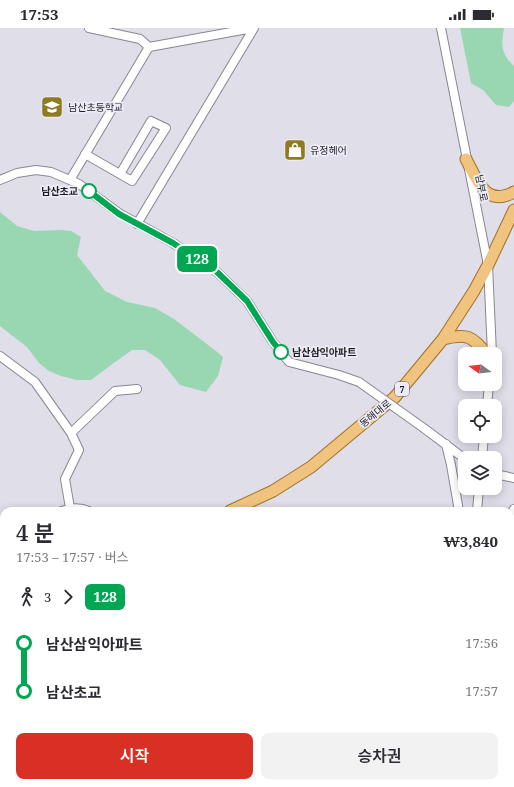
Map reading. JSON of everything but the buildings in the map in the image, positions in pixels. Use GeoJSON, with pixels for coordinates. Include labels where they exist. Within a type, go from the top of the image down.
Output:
{"type":"FeatureCollection","features":[{"type":"Feature","properties":{"kind":"main road"},"geometry":{"type":"LineString","coordinates":[[466,159],[481,187],[489,194],[498,198],[514,192]]}},
{"type":"Feature","properties":{"kind":"main road","name":"동해대로"},"geometry":{"type":"LineString","coordinates":[[239,507],[273,492],[310,467],[395,398],[443,339],[474,291],[488,266],[514,210]]}},
{"type":"Feature","properties":{"kind":"main road"},"geometry":{"type":"LineString","coordinates":[[443,339],[464,336],[473,338],[481,347]]}},
{"type":"Feature","properties":{"kind":"street"},"geometry":{"type":"LineString","coordinates":[[89,28],[140,39],[149,47]]}},
{"type":"Feature","properties":{"kind":"street"},"geometry":{"type":"LineString","coordinates":[[70,180],[149,47],[254,28]]}},
{"type":"Feature","properties":{"kind":"street"},"geometry":{"type":"LineString","coordinates":[[137,224],[254,28]]}},
{"type":"Feature","properties":{"kind":"street","name":"남부로"},"geometry":{"type":"LineString","coordinates":[[440,28],[488,266],[492,347]]}},
{"type":"Feature","properties":{"kind":"street"},"geometry":{"type":"LineString","coordinates":[[85,154],[132,181],[166,128],[151,121],[120,174]]}},
{"type":"Feature","properties":{"kind":"street"},"geometry":{"type":"LineString","coordinates":[[0,180],[17,173],[36,170],[51,172],[79,184],[119,214],[173,243],[217,272],[247,301],[273,342],[290,362],[359,382],[458,453]]}},
{"type":"Feature","properties":{"kind":"street"},"geometry":{"type":"LineString","coordinates":[[0,356],[35,382],[71,433],[78,450],[65,479],[66,507]]}},
{"type":"Feature","properties":{"kind":"street"},"geometry":{"type":"LineString","coordinates":[[71,433],[115,391],[138,389]]}},
{"type":"Feature","properties":{"kind":"street"},"geometry":{"type":"LineString","coordinates":[[446,444],[458,507]]}},
{"type":"Feature","properties":{"kind":"street"},"geometry":{"type":"LineString","coordinates":[[502,475],[514,478]]}},
{"type":"Feature","properties":{"kind":"street"},"geometry":{"type":"LineString","coordinates":[[477,507],[478,495]]}},
{"type":"Feature","properties":{"kind":"green space"},"geometry":{"type":"Polygon","coordinates":[[[460,28],[504,28],[502,44],[504,53],[514,66],[514,101],[509,107],[496,105],[483,90],[471,83],[460,28]]]}},
{"type":"Feature","properties":{"kind":"green space"},"geometry":{"type":"Polygon","coordinates":[[[0,212],[17,226],[34,231],[71,231],[81,237],[77,255],[105,291],[127,302],[155,308],[174,319],[223,357],[218,376],[206,392],[180,385],[160,360],[145,350],[132,350],[91,380],[77,380],[61,376],[49,371],[39,363],[27,347],[0,326],[0,212]]]}},
{"type":"Feature","properties":{"kind":"bus line","name":"128"},"geometry":{"type":"LineString","coordinates":[[89,191],[119,214],[173,243],[217,272],[247,301],[281,352]]}},
{"type":"Feature","properties":{"kind":"place","name":"남산초등학교"},"geometry":{"type":"Point","coordinates":[52,107]}},
{"type":"Feature","properties":{"kind":"place","name":"유정헤어"},"geometry":{"type":"Point","coordinates":[295,150]}},
{"type":"Feature","properties":{"kind":"place","name":"남산초교"},"geometry":{"type":"Point","coordinates":[89,191]}},
{"type":"Feature","properties":{"kind":"place","name":"남산삼익아파트"},"geometry":{"type":"Point","coordinates":[281,352]}}]}
